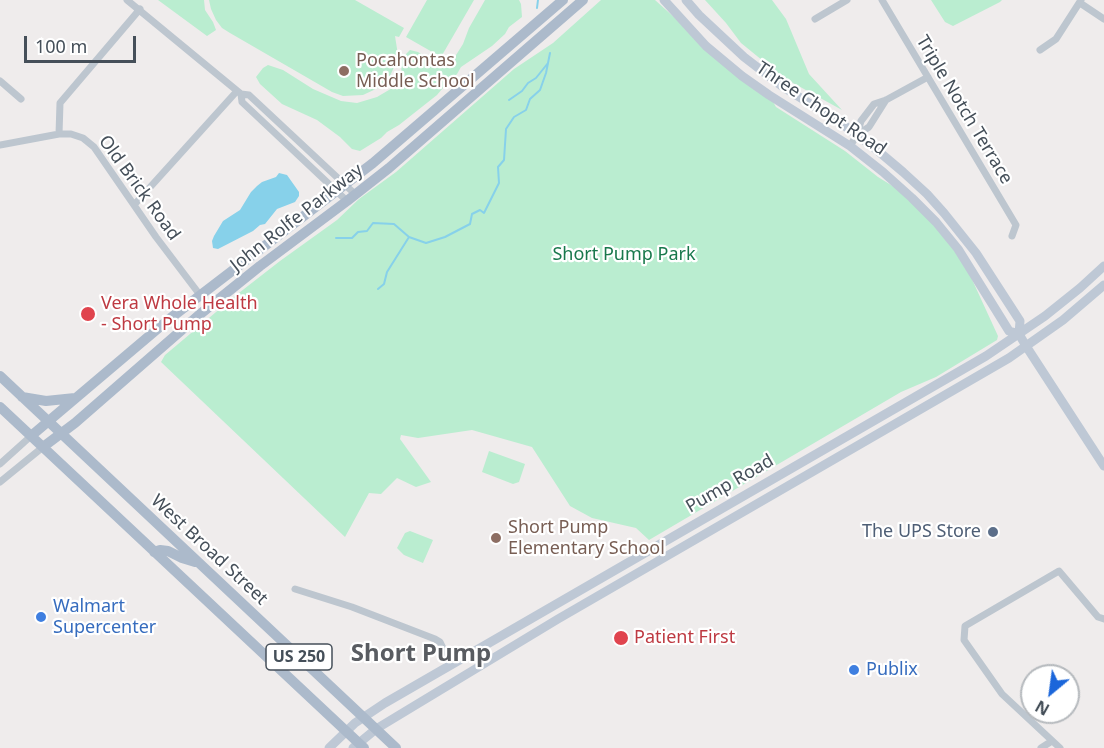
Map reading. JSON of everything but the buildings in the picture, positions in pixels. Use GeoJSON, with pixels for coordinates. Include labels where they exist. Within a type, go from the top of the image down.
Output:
{"type":"FeatureCollection","features":[{"type":"Feature","properties":{"kind":"main road","name":"John Rolfe Parkway"},"geometry":{"type":"LineString","coordinates":[[31,436],[168,320],[373,163],[562,0]]}},
{"type":"Feature","properties":{"kind":"main road","name":"John Rolfe Parkway"},"geometry":{"type":"LineString","coordinates":[[43,447],[199,315],[389,168],[583,0]]}},
{"type":"Feature","properties":{"kind":"main road","name":"Three Chopt Road"},"geometry":{"type":"LineString","coordinates":[[664,0],[706,46],[742,76],[850,146],[912,198],[958,249],[1009,330],[1020,334]]}},
{"type":"Feature","properties":{"kind":"main road","name":"Three Chopt Road"},"geometry":{"type":"LineString","coordinates":[[686,0],[722,37],[769,78],[838,121],[919,186],[976,253],[1020,321],[1020,334],[1026,346],[1104,466]]}},
{"type":"Feature","properties":{"kind":"main road","name":"Pump Road"},"geometry":{"type":"LineString","coordinates":[[329,748],[364,717],[1020,334],[1059,305],[1104,266]]}},
{"type":"Feature","properties":{"kind":"main road","name":"Pump Road"},"geometry":{"type":"LineString","coordinates":[[358,746],[376,729],[558,619],[984,373],[1063,320],[1104,285]]}},
{"type":"Feature","properties":{"kind":"main road","name":"West Broad Street"},"geometry":{"type":"LineString","coordinates":[[0,376],[396,748]]}},
{"type":"Feature","properties":{"kind":"main road"},"geometry":{"type":"LineString","coordinates":[[22,397],[46,401],[76,398]]}},
{"type":"Feature","properties":{"kind":"main road","name":"US 250"},"geometry":{"type":"LineString","coordinates":[[0,407],[346,731],[358,746]]}},
{"type":"Feature","properties":{"kind":"main road"},"geometry":{"type":"LineString","coordinates":[[154,552],[168,551],[198,562]]}},
{"type":"Feature","properties":{"kind":"street"},"geometry":{"type":"LineString","coordinates":[[127,0],[239,93],[249,96],[351,198]]}},
{"type":"Feature","properties":{"kind":"street"},"geometry":{"type":"LineString","coordinates":[[815,19],[847,0]]}},
{"type":"Feature","properties":{"kind":"street","name":"Triple Notch Terrace"},"geometry":{"type":"LineString","coordinates":[[882,0],[1016,225],[1012,236]]}},
{"type":"Feature","properties":{"kind":"street"},"geometry":{"type":"LineString","coordinates":[[1040,50],[1056,39],[1081,1],[1104,19]]}},
{"type":"Feature","properties":{"kind":"street"},"geometry":{"type":"LineString","coordinates":[[60,134],[60,103],[140,9]]}},
{"type":"Feature","properties":{"kind":"street"},"geometry":{"type":"LineString","coordinates":[[850,146],[857,135],[869,127],[886,100],[928,77]]}},
{"type":"Feature","properties":{"kind":"street"},"geometry":{"type":"LineString","coordinates":[[0,81],[21,99]]}},
{"type":"Feature","properties":{"kind":"street"},"geometry":{"type":"LineString","coordinates":[[134,205],[239,93]]}},
{"type":"Feature","properties":{"kind":"street","name":"Old Brick Road"},"geometry":{"type":"LineString","coordinates":[[0,145],[60,134],[71,134],[83,138],[94,147],[156,237],[200,295]]}},
{"type":"Feature","properties":{"kind":"street","name":"John Rolfe Parkway"},"geometry":{"type":"LineString","coordinates":[[0,464],[31,436]]}},
{"type":"Feature","properties":{"kind":"street","name":"John Rolfe Parkway"},"geometry":{"type":"LineString","coordinates":[[0,482],[43,447]]}},
{"type":"Feature","properties":{"kind":"street"},"geometry":{"type":"LineString","coordinates":[[1060,748],[1002,694],[964,640],[965,626],[1059,572],[1098,617],[1104,619]]}},
{"type":"Feature","properties":{"kind":"street"},"geometry":{"type":"LineString","coordinates":[[295,589],[352,607],[435,639],[440,642],[451,665]]}},
{"type":"Feature","properties":{"kind":"street"},"geometry":{"type":"LineString","coordinates":[[1041,748],[1052,741]]}},
{"type":"Feature","properties":{"kind":"green space"},"geometry":{"type":"Polygon","coordinates":[[[158,0],[204,0],[205,10],[216,30],[207,36],[158,0]]]}},
{"type":"Feature","properties":{"kind":"green space"},"geometry":{"type":"Polygon","coordinates":[[[209,0],[355,0],[404,28],[399,37],[395,36],[398,55],[396,63],[389,78],[378,88],[363,95],[343,96],[332,92],[222,28],[216,20],[209,0]]]}},
{"type":"Feature","properties":{"kind":"green space"},"geometry":{"type":"Polygon","coordinates":[[[427,0],[474,0],[441,57],[406,37],[427,0]]]}},
{"type":"Feature","properties":{"kind":"green space"},"geometry":{"type":"Polygon","coordinates":[[[485,0],[519,0],[522,17],[509,27],[492,46],[461,67],[437,95],[399,125],[360,151],[352,149],[317,120],[282,104],[260,84],[256,77],[268,65],[283,70],[313,89],[341,101],[357,103],[377,97],[394,87],[401,75],[402,58],[410,50],[440,65],[451,63],[485,0]]]}},
{"type":"Feature","properties":{"kind":"green space","name":"Short Pump Park"},"geometry":{"type":"Polygon","coordinates":[[[601,0],[655,0],[706,46],[769,95],[776,107],[845,151],[878,177],[912,198],[958,249],[998,336],[997,340],[936,377],[901,392],[649,540],[636,528],[592,518],[570,506],[532,447],[472,430],[418,438],[401,435],[400,439],[431,482],[416,487],[397,478],[381,494],[369,493],[345,537],[161,362],[165,355],[235,296],[337,220],[514,69],[553,43],[601,0]]]}},
{"type":"Feature","properties":{"kind":"green space"},"geometry":{"type":"Polygon","coordinates":[[[705,0],[772,0],[786,19],[809,74],[842,110],[784,78],[741,43],[705,0]]]}},
{"type":"Feature","properties":{"kind":"green space"},"geometry":{"type":"Polygon","coordinates":[[[931,0],[1002,0],[953,26],[945,22],[931,0]]]}},
{"type":"Feature","properties":{"kind":"green space"},"geometry":{"type":"Polygon","coordinates":[[[489,451],[525,464],[519,482],[513,484],[482,472],[489,451]]]}},
{"type":"Feature","properties":{"kind":"green space"},"geometry":{"type":"Polygon","coordinates":[[[410,531],[433,540],[423,563],[404,555],[397,548],[405,533],[410,531]]]}},
{"type":"Feature","properties":{"kind":"water"},"geometry":{"type":"Polygon","coordinates":[[[279,173],[287,175],[299,192],[295,202],[277,209],[265,224],[253,231],[218,249],[213,248],[212,241],[223,221],[240,210],[257,186],[276,177],[279,173]]]}},
{"type":"Feature","properties":{"kind":"waterway"},"geometry":{"type":"LineString","coordinates":[[537,8],[538,0]]}},
{"type":"Feature","properties":{"kind":"waterway"},"geometry":{"type":"LineString","coordinates":[[336,238],[352,238],[358,232],[367,231],[373,223],[394,224],[409,237],[426,243],[445,237],[470,224],[472,214],[480,210],[484,213],[499,183],[498,167],[504,160],[506,129],[514,117],[526,110],[530,99],[540,90],[550,53]]}},
{"type":"Feature","properties":{"kind":"waterway"},"geometry":{"type":"LineString","coordinates":[[509,100],[536,78],[548,63]]}},
{"type":"Feature","properties":{"kind":"waterway"},"geometry":{"type":"LineString","coordinates":[[378,289],[384,284],[387,272],[409,237]]}},
{"type":"Feature","properties":{"kind":"place","name":"Pocahontas Middle School"},"geometry":{"type":"Point","coordinates":[344,71]}},
{"type":"Feature","properties":{"kind":"place","name":"Vera Whole Health - Short Pump"},"geometry":{"type":"Point","coordinates":[88,314]}},
{"type":"Feature","properties":{"kind":"place","name":"The UPS Store"},"geometry":{"type":"Point","coordinates":[993,532]}},
{"type":"Feature","properties":{"kind":"place","name":"Short Pump Elementary School"},"geometry":{"type":"Point","coordinates":[496,538]}},
{"type":"Feature","properties":{"kind":"place","name":"Walmart Supercenter"},"geometry":{"type":"Point","coordinates":[41,617]}},
{"type":"Feature","properties":{"kind":"place","name":"Patient First"},"geometry":{"type":"Point","coordinates":[621,638]}},
{"type":"Feature","properties":{"kind":"place","name":"Publix"},"geometry":{"type":"Point","coordinates":[854,670]}},
{"type":"Feature","properties":{"kind":"district","name":"Short Pump"},"geometry":{"type":"Point","coordinates":[421,654]}}]}
